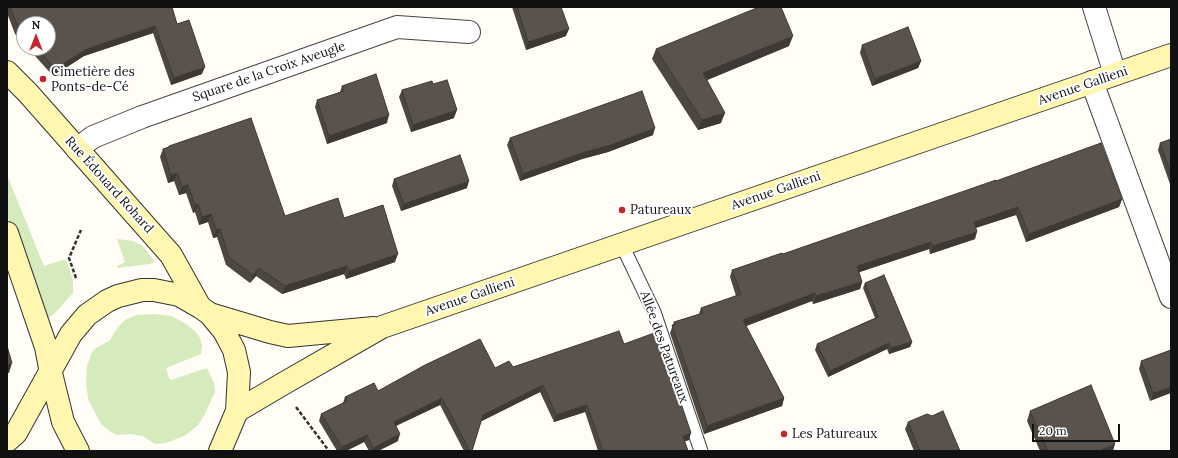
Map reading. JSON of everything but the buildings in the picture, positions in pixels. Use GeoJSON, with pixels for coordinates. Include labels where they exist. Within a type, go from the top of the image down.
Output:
{"type":"FeatureCollection","features":[{"type":"Feature","properties":{"kind":"main road","name":"Avenue Gallieni"},"geometry":{"type":"LineString","coordinates":[[204,451],[218,440],[235,417],[281,384],[382,328],[1171,55]]}},
{"type":"Feature","properties":{"kind":"main road","name":"Rue Édouard Rohard"},"geometry":{"type":"LineString","coordinates":[[7,72],[28,93],[171,255],[205,310]]}},
{"type":"Feature","properties":{"kind":"main road"},"geometry":{"type":"LineString","coordinates":[[7,233],[46,346],[63,422],[78,451]]}},
{"type":"Feature","properties":{"kind":"main road"},"geometry":{"type":"LineString","coordinates":[[7,441],[16,433],[51,373],[71,334],[79,324],[97,307],[112,298],[130,292],[154,290],[179,295],[205,310],[224,331],[234,350],[237,361],[239,383],[235,417],[220,451]]}},
{"type":"Feature","properties":{"kind":"main road","name":"Avenue Gallieni"},"geometry":{"type":"LineString","coordinates":[[205,310],[270,332],[288,336],[382,328]]}},
{"type":"Feature","properties":{"kind":"street"},"geometry":{"type":"LineString","coordinates":[[1094,7],[1115,74]]}},
{"type":"Feature","properties":{"kind":"street","name":"Square de la Croix Aveugle"},"geometry":{"type":"LineString","coordinates":[[77,150],[93,137],[142,117],[397,27],[468,32]]}},
{"type":"Feature","properties":{"kind":"street"},"geometry":{"type":"LineString","coordinates":[[1092,82],[1171,297]]}},
{"type":"Feature","properties":{"kind":"lane","name":"Allée des Patureaux"},"geometry":{"type":"LineString","coordinates":[[622,245],[654,312],[701,451]]}},
{"type":"Feature","properties":{"kind":"path"},"geometry":{"type":"LineString","coordinates":[[76,278],[69,258],[81,230]]}},
{"type":"Feature","properties":{"kind":"path"},"geometry":{"type":"LineString","coordinates":[[281,384],[329,451]]}},
{"type":"Feature","properties":{"kind":"green space"},"geometry":{"type":"Polygon","coordinates":[[[7,175],[44,266],[66,259],[73,280],[73,293],[53,315],[45,319],[7,215],[7,175]]]}},
{"type":"Feature","properties":{"kind":"green space"},"geometry":{"type":"Polygon","coordinates":[[[117,239],[133,241],[143,246],[154,261],[153,263],[118,268],[117,266],[125,262],[117,239]]]}},
{"type":"Feature","properties":{"kind":"green space"},"geometry":{"type":"Polygon","coordinates":[[[154,314],[172,316],[186,324],[195,331],[200,338],[202,345],[201,354],[166,368],[169,378],[171,380],[207,368],[214,383],[215,392],[198,425],[186,435],[166,443],[155,444],[143,436],[131,434],[117,435],[101,424],[88,399],[86,382],[87,366],[92,352],[96,348],[109,341],[118,327],[125,320],[136,315],[154,314]]]}},
{"type":"Feature","properties":{"kind":"place","name":"Cimetière des Ponts-de-Cé"},"geometry":{"type":"Point","coordinates":[43,79]}},
{"type":"Feature","properties":{"kind":"place","name":"Patureaux"},"geometry":{"type":"Point","coordinates":[622,210]}},
{"type":"Feature","properties":{"kind":"place","name":"Les Patureaux"},"geometry":{"type":"Point","coordinates":[784,434]}}]}
